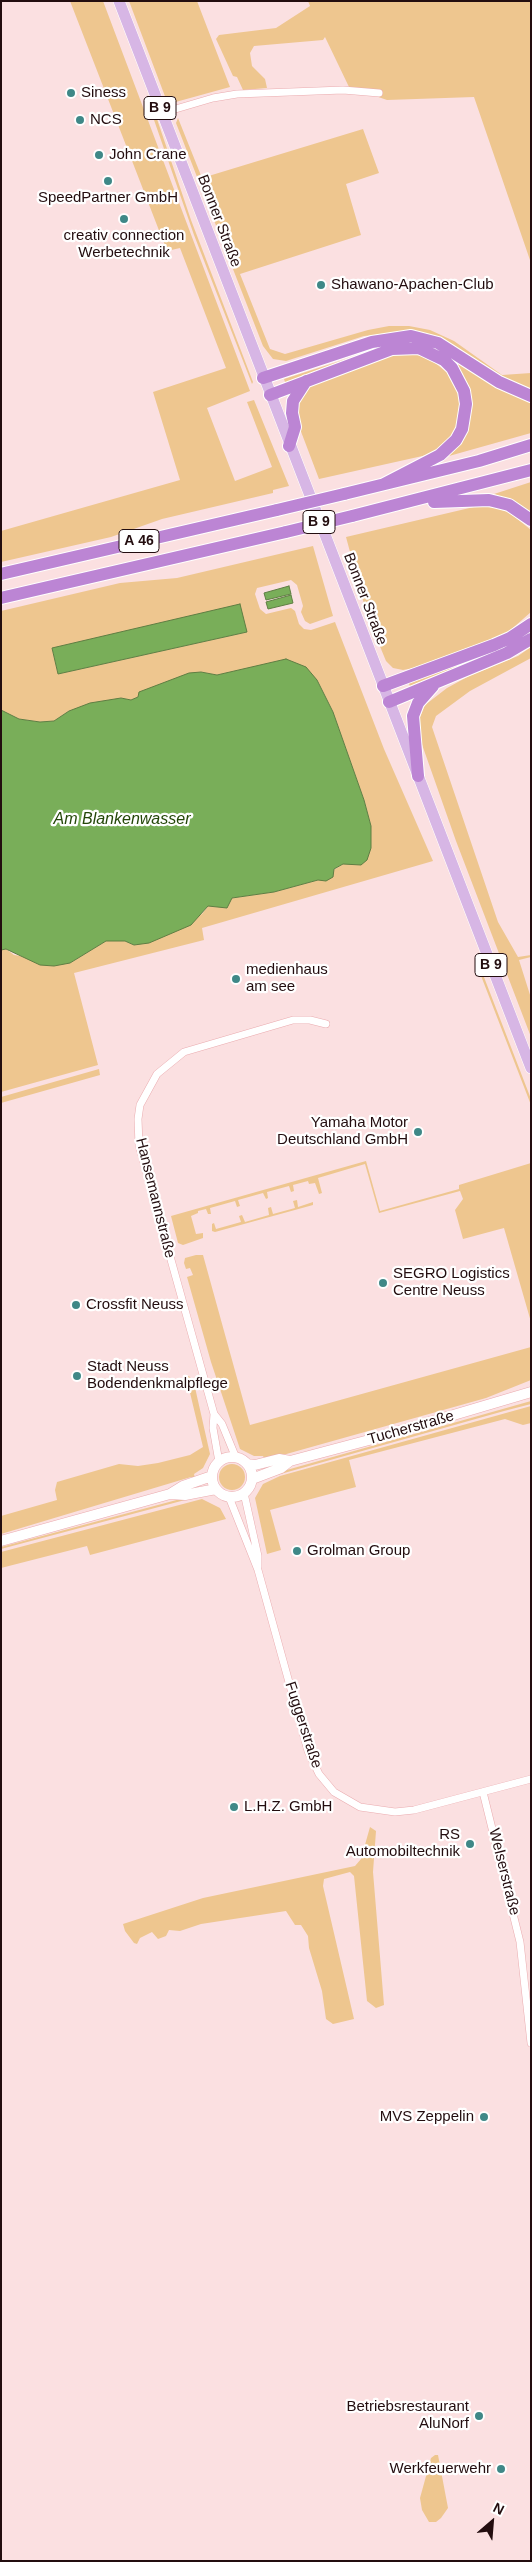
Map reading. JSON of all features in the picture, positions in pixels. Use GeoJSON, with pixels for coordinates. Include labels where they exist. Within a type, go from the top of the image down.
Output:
{"type":"FeatureCollection","features":[{"type":"Feature","properties":{"kind":"highway"},"geometry":{"type":"LineString","coordinates":[[263,378],[372,342],[411,336],[438,342],[499,382],[531,396]]}},
{"type":"Feature","properties":{"kind":"highway"},"geometry":{"type":"LineString","coordinates":[[270,395],[378,354],[406,347],[419,348],[433,353],[452,368],[464,391],[465,417],[456,440],[440,455],[384,484]]}},
{"type":"Feature","properties":{"kind":"highway"},"geometry":{"type":"LineString","coordinates":[[289,446],[295,427],[292,413],[294,402],[306,381]]}},
{"type":"Feature","properties":{"kind":"highway","name":"A 46"},"geometry":{"type":"LineString","coordinates":[[1,574],[480,461],[531,445]]}},
{"type":"Feature","properties":{"kind":"highway","name":"A 46"},"geometry":{"type":"LineString","coordinates":[[1,598],[404,504],[531,470]]}},
{"type":"Feature","properties":{"kind":"highway"},"geometry":{"type":"LineString","coordinates":[[404,504],[490,500],[509,505],[531,520]]}},
{"type":"Feature","properties":{"kind":"highway"},"geometry":{"type":"LineString","coordinates":[[383,686],[494,645],[515,635],[531,624]]}},
{"type":"Feature","properties":{"kind":"highway"},"geometry":{"type":"LineString","coordinates":[[389,702],[507,653],[531,639]]}},
{"type":"Feature","properties":{"kind":"highway"},"geometry":{"type":"LineString","coordinates":[[418,776],[413,716],[421,699],[439,682]]}},
{"type":"Feature","properties":{"kind":"main road","name":"Bonner Straße"},"geometry":{"type":"LineString","coordinates":[[119,1],[289,446],[531,1068]]}},
{"type":"Feature","properties":{"kind":"main road","name":"Tucherstraße"},"geometry":{"type":"LineString","coordinates":[[252,1479],[281,1468],[290,1461],[531,1392]]}},
{"type":"Feature","properties":{"kind":"main road"},"geometry":{"type":"LineString","coordinates":[[229,1458],[236,1458],[247,1464],[251,1470],[252,1479],[244,1493],[229,1497],[216,1489],[212,1476],[219,1462],[229,1458]]}},
{"type":"Feature","properties":{"kind":"main road","name":"Tucherstraße"},"geometry":{"type":"LineString","coordinates":[[247,1464],[255,1465],[278,1459],[290,1461]]}},
{"type":"Feature","properties":{"kind":"main road"},"geometry":{"type":"LineString","coordinates":[[1,1541],[170,1494],[183,1486],[212,1476]]}},
{"type":"Feature","properties":{"kind":"main road"},"geometry":{"type":"LineString","coordinates":[[170,1494],[185,1495],[216,1489]]}},
{"type":"Feature","properties":{"kind":"street"},"geometry":{"type":"LineString","coordinates":[[162,113],[213,98],[231,95],[343,90],[379,93]]}},
{"type":"Feature","properties":{"kind":"street","name":"Hansemannstraße"},"geometry":{"type":"LineString","coordinates":[[219,1462],[213,1428],[214,1414],[141,1154],[138,1128],[140,1105],[157,1074],[184,1052],[293,1020],[310,1020],[326,1024]]}},
{"type":"Feature","properties":{"kind":"street","name":"Hansemannstraße"},"geometry":{"type":"LineString","coordinates":[[214,1414],[222,1424],[236,1458]]}},
{"type":"Feature","properties":{"kind":"street","name":"Fuggerstraße"},"geometry":{"type":"LineString","coordinates":[[244,1493],[258,1556],[258,1570]]}},
{"type":"Feature","properties":{"kind":"street","name":"Fuggerstraße"},"geometry":{"type":"LineString","coordinates":[[229,1497],[258,1570],[308,1751],[319,1774],[334,1792],[360,1808],[386,1812],[414,1810],[531,1779]]}},
{"type":"Feature","properties":{"kind":"street","name":"Welserstraße"},"geometry":{"type":"LineString","coordinates":[[483,1792],[520,1942],[531,2043]]}},
{"type":"Feature","properties":{"kind":"shaded area"},"geometry":{"type":"Polygon","coordinates":[[[70,1],[103,1],[250,391],[207,408],[235,481],[272,467],[247,402],[254,400],[289,486],[273,490],[273,493],[162,519],[111,537],[1,562],[1,531],[180,480],[153,392],[226,368],[180,248],[167,251],[70,1]]]}},
{"type":"Feature","properties":{"kind":"shaded area"},"geometry":{"type":"Polygon","coordinates":[[[129,1],[197,1],[230,87],[172,103],[166,99],[129,1]]]}},
{"type":"Feature","properties":{"kind":"shaded area"},"geometry":{"type":"Polygon","coordinates":[[[308,1],[531,1],[531,263],[474,97],[387,100],[349,87],[325,37],[323,40],[254,46],[250,53],[252,66],[265,79],[267,88],[243,90],[237,77],[233,76],[216,39],[219,35],[276,28],[310,6],[308,1]]]}},
{"type":"Feature","properties":{"kind":"shaded area"},"geometry":{"type":"Polygon","coordinates":[[[178,118],[202,178],[363,129],[379,173],[346,184],[361,235],[240,274],[270,349],[285,354],[368,330],[389,326],[409,326],[430,330],[454,341],[502,375],[531,373],[531,391],[406,332],[364,336],[286,361],[273,359],[263,346],[176,123],[178,118]]]}},
{"type":"Feature","properties":{"kind":"shaded area"},"geometry":{"type":"Polygon","coordinates":[[[157,119],[191,220],[253,382],[252,384],[194,235],[154,120],[157,119]]]}},
{"type":"Feature","properties":{"kind":"shaded area"},"geometry":{"type":"Polygon","coordinates":[[[429,344],[531,401],[531,433],[449,456],[454,449],[465,383],[420,346],[286,385],[284,379],[362,354],[429,344]]]}},
{"type":"Feature","properties":{"kind":"shaded area"},"geometry":{"type":"Polygon","coordinates":[[[393,355],[417,355],[429,358],[449,374],[461,400],[456,431],[436,453],[319,479],[297,421],[297,406],[308,387],[393,355]]]}},
{"type":"Feature","properties":{"kind":"shaded area"},"geometry":{"type":"Polygon","coordinates":[[[531,482],[531,514],[514,502],[494,494],[531,482]]]}},
{"type":"Feature","properties":{"kind":"shaded area"},"geometry":{"type":"Polygon","coordinates":[[[478,506],[497,508],[510,513],[531,530],[531,612],[506,634],[414,668],[403,670],[393,668],[386,661],[367,615],[346,537],[478,506]]]}},
{"type":"Feature","properties":{"kind":"shaded area"},"geometry":{"type":"Polygon","coordinates":[[[313,546],[333,616],[310,624],[305,621],[301,612],[303,606],[297,585],[291,580],[257,588],[255,594],[260,609],[266,614],[291,608],[295,611],[299,624],[304,629],[311,630],[335,622],[384,749],[433,861],[202,928],[204,940],[74,973],[98,1065],[1,1092],[1,950],[6,949],[14,955],[70,963],[106,941],[125,941],[134,945],[202,914],[208,906],[232,898],[274,892],[318,880],[343,864],[371,826],[364,800],[333,712],[317,680],[247,669],[217,675],[201,672],[131,700],[121,698],[69,711],[54,721],[40,722],[19,719],[1,710],[1,611],[120,583],[177,578],[313,546]],[[247,632],[52,648],[58,674],[247,632]]]}},
{"type":"Feature","properties":{"kind":"shaded area"},"geometry":{"type":"Polygon","coordinates":[[[531,628],[526,636],[506,650],[410,686],[408,682],[531,628]]]}},
{"type":"Feature","properties":{"kind":"shaded area"},"geometry":{"type":"Polygon","coordinates":[[[531,647],[531,658],[470,691],[436,716],[432,727],[498,922],[518,957],[531,955],[531,957],[519,960],[531,998],[531,1037],[456,841],[419,736],[418,722],[425,705],[447,688],[469,676],[518,656],[531,647]]]}},
{"type":"Feature","properties":{"kind":"shaded area"},"geometry":{"type":"Polygon","coordinates":[[[478,968],[482,972],[531,1099],[531,1105],[478,968]]]}},
{"type":"Feature","properties":{"kind":"shaded area"},"geometry":{"type":"Polygon","coordinates":[[[99,1069],[100,1075],[1,1103],[1,1097],[99,1069]]]}},
{"type":"Feature","properties":{"kind":"shaded area"},"geometry":{"type":"Polygon","coordinates":[[[366,1161],[380,1211],[459,1189],[459,1185],[531,1163],[531,1322],[504,1228],[463,1239],[455,1210],[463,1199],[460,1191],[379,1213],[365,1164],[318,1178],[322,1193],[319,1194],[315,1183],[309,1184],[308,1181],[293,1185],[294,1191],[291,1192],[289,1186],[267,1192],[268,1198],[266,1199],[263,1193],[238,1200],[240,1206],[237,1207],[235,1201],[210,1208],[211,1214],[208,1214],[206,1209],[198,1211],[198,1213],[191,1216],[196,1234],[203,1233],[203,1238],[183,1245],[178,1243],[171,1216],[366,1161]]]}},
{"type":"Feature","properties":{"kind":"shaded area"},"geometry":{"type":"Polygon","coordinates":[[[297,1200],[298,1207],[313,1202],[313,1205],[215,1232],[212,1231],[212,1224],[214,1223],[216,1229],[241,1222],[239,1216],[242,1215],[245,1222],[269,1215],[268,1208],[271,1207],[273,1214],[295,1208],[293,1201],[297,1200]]]}},
{"type":"Feature","properties":{"kind":"shaded area"},"geometry":{"type":"Polygon","coordinates":[[[203,1255],[250,1425],[531,1347],[531,1380],[486,1398],[265,1460],[263,1456],[254,1456],[240,1449],[211,1362],[187,1277],[193,1275],[190,1268],[186,1269],[184,1263],[185,1258],[203,1255]]]}},
{"type":"Feature","properties":{"kind":"shaded area"},"geometry":{"type":"Polygon","coordinates":[[[186,1376],[189,1376],[194,1383],[210,1454],[203,1468],[194,1474],[195,1478],[191,1477],[1,1534],[1,1516],[57,1500],[55,1490],[57,1482],[119,1464],[138,1466],[158,1463],[190,1455],[203,1447],[186,1376]]]}},
{"type":"Feature","properties":{"kind":"shaded area"},"geometry":{"type":"Polygon","coordinates":[[[531,1401],[531,1404],[270,1477],[269,1475],[531,1401]]]}},
{"type":"Feature","properties":{"kind":"shaded area"},"geometry":{"type":"Polygon","coordinates":[[[531,1406],[531,1423],[523,1425],[505,1419],[349,1460],[356,1487],[270,1510],[281,1550],[267,1554],[255,1498],[263,1484],[280,1476],[531,1406]]]}},
{"type":"Feature","properties":{"kind":"shaded area"},"geometry":{"type":"Polygon","coordinates":[[[232,1464],[241,1468],[245,1477],[241,1486],[232,1490],[223,1486],[219,1477],[223,1468],[232,1464]]]}},
{"type":"Feature","properties":{"kind":"shaded area"},"geometry":{"type":"Polygon","coordinates":[[[199,1494],[200,1496],[1,1549],[1,1547],[199,1494]]]}},
{"type":"Feature","properties":{"kind":"shaded area"},"geometry":{"type":"Polygon","coordinates":[[[202,1499],[220,1508],[226,1519],[90,1555],[87,1546],[1,1568],[1,1552],[202,1499]]]}},
{"type":"Feature","properties":{"kind":"shaded area"},"geometry":{"type":"Polygon","coordinates":[[[370,1827],[376,1831],[373,1872],[384,2005],[376,2008],[367,2001],[354,1876],[350,1872],[324,1879],[323,1886],[354,2019],[333,2024],[326,2019],[322,1991],[309,1948],[308,1936],[301,1925],[295,1925],[286,1911],[201,1924],[180,1931],[169,1930],[166,1936],[158,1939],[152,1932],[140,1938],[137,1944],[134,1943],[125,1931],[123,1924],[203,1898],[355,1866],[361,1859],[370,1827]]]}},
{"type":"Feature","properties":{"kind":"shaded area"},"geometry":{"type":"Polygon","coordinates":[[[438,2455],[448,2508],[436,2522],[429,2522],[422,2510],[420,2498],[431,2458],[438,2455]]]}},
{"type":"Feature","properties":{"kind":"water"},"geometry":{"type":"Polygon","coordinates":[[[289,586],[291,594],[266,600],[264,593],[289,586]]]}},
{"type":"Feature","properties":{"kind":"water"},"geometry":{"type":"Polygon","coordinates":[[[291,595],[293,603],[268,609],[266,602],[291,595]]]}},
{"type":"Feature","properties":{"kind":"water"},"geometry":{"type":"Polygon","coordinates":[[[240,604],[247,632],[58,674],[52,648],[240,604]]]}},
{"type":"Feature","properties":{"kind":"water","name":"Am Blankenwasser"},"geometry":{"type":"Polygon","coordinates":[[[286,659],[306,667],[317,680],[333,712],[364,800],[371,826],[371,848],[367,860],[361,865],[343,864],[334,869],[333,877],[326,881],[318,880],[274,892],[232,898],[227,908],[208,906],[191,925],[149,943],[134,945],[125,941],[106,941],[70,963],[54,966],[40,965],[6,949],[1,950],[1,710],[19,719],[40,722],[54,721],[69,711],[90,703],[121,698],[131,700],[138,697],[139,692],[189,673],[201,672],[217,675],[286,659]]]}},
{"type":"Feature","properties":{"kind":"place","name":"Siness"},"geometry":{"type":"Point","coordinates":[71,93]}},
{"type":"Feature","properties":{"kind":"place","name":"NCS"},"geometry":{"type":"Point","coordinates":[80,120]}},
{"type":"Feature","properties":{"kind":"place","name":"John Crane"},"geometry":{"type":"Point","coordinates":[99,155]}},
{"type":"Feature","properties":{"kind":"place","name":"SpeedPartner GmbH"},"geometry":{"type":"Point","coordinates":[108,181]}},
{"type":"Feature","properties":{"kind":"place","name":"creativ connection Werbetechnik"},"geometry":{"type":"Point","coordinates":[124,219]}},
{"type":"Feature","properties":{"kind":"place","name":"Shawano-Apachen-Club"},"geometry":{"type":"Point","coordinates":[321,285]}},
{"type":"Feature","properties":{"kind":"place","name":"medienhaus am see"},"geometry":{"type":"Point","coordinates":[236,979]}},
{"type":"Feature","properties":{"kind":"place","name":"Yamaha Motor Deutschland GmbH"},"geometry":{"type":"Point","coordinates":[418,1132]}},
{"type":"Feature","properties":{"kind":"place","name":"SEGRO Logistics Centre Neuss"},"geometry":{"type":"Point","coordinates":[383,1283]}},
{"type":"Feature","properties":{"kind":"place","name":"Crossfit Neuss"},"geometry":{"type":"Point","coordinates":[76,1305]}},
{"type":"Feature","properties":{"kind":"place","name":"Stadt Neuss Bodendenkmalpflege"},"geometry":{"type":"Point","coordinates":[77,1376]}},
{"type":"Feature","properties":{"kind":"place","name":"Grolman Group"},"geometry":{"type":"Point","coordinates":[297,1551]}},
{"type":"Feature","properties":{"kind":"place","name":"L.H.Z. GmbH"},"geometry":{"type":"Point","coordinates":[234,1807]}},
{"type":"Feature","properties":{"kind":"place","name":"RS Automobiltechnik"},"geometry":{"type":"Point","coordinates":[470,1844]}},
{"type":"Feature","properties":{"kind":"place","name":"MVS Zeppelin"},"geometry":{"type":"Point","coordinates":[484,2117]}},
{"type":"Feature","properties":{"kind":"place","name":"Betriebsrestaurant AluNorf"},"geometry":{"type":"Point","coordinates":[479,2416]}},
{"type":"Feature","properties":{"kind":"place","name":"Werkfeuerwehr"},"geometry":{"type":"Point","coordinates":[501,2469]}}]}
